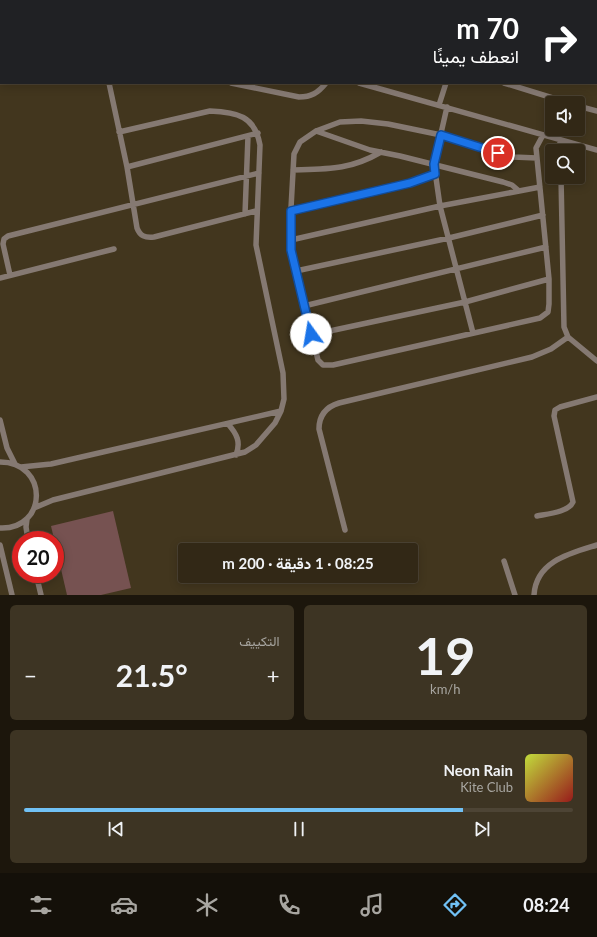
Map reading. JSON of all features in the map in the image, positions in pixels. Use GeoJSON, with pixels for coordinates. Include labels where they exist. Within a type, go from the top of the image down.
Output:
{"type":"FeatureCollection","features":[{"type":"Feature","properties":{"kind":"lane"},"geometry":{"type":"LineString","coordinates":[[109,84],[139,233],[148,238],[256,211]]}},
{"type":"Feature","properties":{"kind":"lane"},"geometry":{"type":"LineString","coordinates":[[235,84],[298,98],[314,94],[321,90],[325,84]]}},
{"type":"Feature","properties":{"kind":"lane"},"geometry":{"type":"LineString","coordinates":[[363,84],[597,150]]}},
{"type":"Feature","properties":{"kind":"lane"},"geometry":{"type":"LineString","coordinates":[[440,105],[446,84]]}},
{"type":"Feature","properties":{"kind":"lane"},"geometry":{"type":"LineString","coordinates":[[507,84],[546,96]]}},
{"type":"Feature","properties":{"kind":"lane"},"geometry":{"type":"LineString","coordinates":[[447,107],[434,164],[435,174],[440,206],[473,333]]}},
{"type":"Feature","properties":{"kind":"lane"},"geometry":{"type":"LineString","coordinates":[[585,108],[597,111]]}},
{"type":"Feature","properties":{"kind":"lane"},"geometry":{"type":"LineString","coordinates":[[34,508],[53,500],[245,452],[256,445],[275,423],[281,411],[284,398],[284,379],[258,261],[256,245],[256,211],[260,145],[258,133],[250,122],[239,115],[210,111],[119,132]]}},
{"type":"Feature","properties":{"kind":"lane"},"geometry":{"type":"LineString","coordinates":[[537,158],[513,157],[441,135],[388,124],[361,121],[340,122],[316,131],[300,142],[294,154],[291,211],[291,250],[318,360],[323,365],[333,365],[540,318],[548,312],[549,279],[543,215],[536,148],[542,135]]}},
{"type":"Feature","properties":{"kind":"lane"},"geometry":{"type":"LineString","coordinates":[[316,131],[370,150],[434,164],[503,182],[519,191]]}},
{"type":"Feature","properties":{"kind":"lane"},"geometry":{"type":"LineString","coordinates":[[127,167],[258,133]]}},
{"type":"Feature","properties":{"kind":"lane"},"geometry":{"type":"LineString","coordinates":[[245,214],[248,136]]}},
{"type":"Feature","properties":{"kind":"lane"},"geometry":{"type":"LineString","coordinates":[[293,170],[336,169],[367,160],[381,152]]}},
{"type":"Feature","properties":{"kind":"lane"},"geometry":{"type":"LineString","coordinates":[[10,275],[2,253],[4,239],[12,234],[259,173]]}},
{"type":"Feature","properties":{"kind":"lane"},"geometry":{"type":"LineString","coordinates":[[291,211],[410,183],[435,174]]}},
{"type":"Feature","properties":{"kind":"lane"},"geometry":{"type":"LineString","coordinates":[[561,184],[564,327],[568,337],[597,362]]}},
{"type":"Feature","properties":{"kind":"lane"},"geometry":{"type":"LineString","coordinates":[[291,240],[440,206],[540,187]]}},
{"type":"Feature","properties":{"kind":"lane"},"geometry":{"type":"LineString","coordinates":[[296,271],[449,238],[543,215]]}},
{"type":"Feature","properties":{"kind":"lane"},"geometry":{"type":"LineString","coordinates":[[304,306],[546,247]]}},
{"type":"Feature","properties":{"kind":"lane"},"geometry":{"type":"LineString","coordinates":[[0,278],[114,249]]}},
{"type":"Feature","properties":{"kind":"lane"},"geometry":{"type":"LineString","coordinates":[[311,334],[465,302],[549,279]]}},
{"type":"Feature","properties":{"kind":"lane"},"geometry":{"type":"LineString","coordinates":[[345,530],[319,428],[322,415],[329,408],[339,404],[532,357],[551,349],[568,337]]}},
{"type":"Feature","properties":{"kind":"lane"},"geometry":{"type":"LineString","coordinates":[[537,516],[568,509],[573,502],[554,416],[555,410],[560,407],[597,397]]}},
{"type":"Feature","properties":{"kind":"lane"},"geometry":{"type":"LineString","coordinates":[[21,467],[51,464],[281,411]]}},
{"type":"Feature","properties":{"kind":"lane"},"geometry":{"type":"LineString","coordinates":[[0,420],[7,448],[15,464]]}},
{"type":"Feature","properties":{"kind":"lane"},"geometry":{"type":"LineString","coordinates":[[228,424],[237,436],[239,442],[236,455]]}},
{"type":"Feature","properties":{"kind":"lane"},"geometry":{"type":"LineString","coordinates":[[0,462],[15,464],[21,467],[31,477],[36,489],[36,502],[27,518],[15,526],[0,528]]}},
{"type":"Feature","properties":{"kind":"lane"},"geometry":{"type":"LineString","coordinates":[[27,518],[27,531]]}},
{"type":"Feature","properties":{"kind":"lane"},"geometry":{"type":"LineString","coordinates":[[0,545],[12,595]]}},
{"type":"Feature","properties":{"kind":"lane"},"geometry":{"type":"LineString","coordinates":[[534,595],[537,580],[545,568],[567,555],[597,545]]}},
{"type":"Feature","properties":{"kind":"lane"},"geometry":{"type":"LineString","coordinates":[[504,561],[515,595]]}},
{"type":"Feature","properties":{"kind":"lane"},"geometry":{"type":"LineString","coordinates":[[38,583],[41,595]]}},
{"type":"Feature","properties":{"kind":"shaded area"},"geometry":{"type":"Polygon","coordinates":[[[113,511],[131,588],[101,595],[67,595],[64,582],[64,531],[52,531],[51,526],[113,511]]]}},
{"type":"Feature","properties":{"kind":"route"},"geometry":{"type":"LineString","coordinates":[[311,334],[291,250],[291,211],[410,183],[435,174],[434,164],[441,135],[498,153]]}}]}
